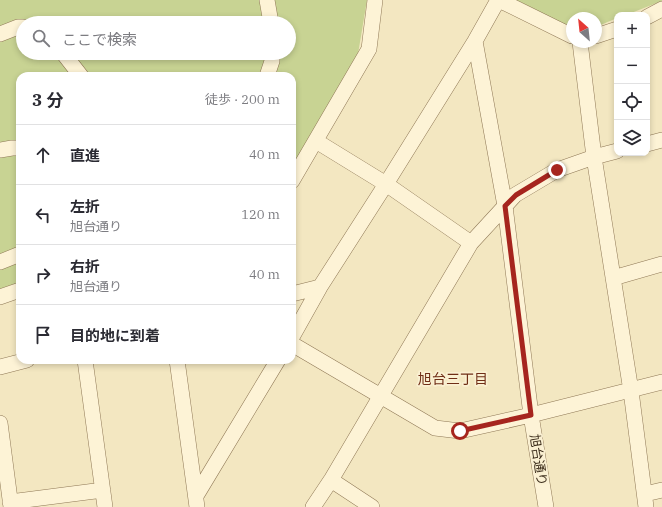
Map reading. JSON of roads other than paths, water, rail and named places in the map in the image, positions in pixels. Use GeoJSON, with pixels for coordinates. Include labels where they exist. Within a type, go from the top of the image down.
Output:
{"type":"FeatureCollection","features":[{"type":"Feature","properties":{"kind":"street"},"geometry":{"type":"LineString","coordinates":[[267,0],[270,16]]}},
{"type":"Feature","properties":{"kind":"street"},"geometry":{"type":"LineString","coordinates":[[296,174],[368,49],[375,0]]}},
{"type":"Feature","properties":{"kind":"street"},"geometry":{"type":"LineString","coordinates":[[296,330],[320,287],[386,184],[499,0],[566,33]]}},
{"type":"Feature","properties":{"kind":"street"},"geometry":{"type":"LineString","coordinates":[[650,16],[662,10]]}},
{"type":"Feature","properties":{"kind":"street"},"geometry":{"type":"LineString","coordinates":[[0,34],[16,28]]}},
{"type":"Feature","properties":{"kind":"street"},"geometry":{"type":"LineString","coordinates":[[602,34],[614,31]]}},
{"type":"Feature","properties":{"kind":"street","name":"旭台通り"},"geometry":{"type":"LineString","coordinates":[[475,41],[505,206],[531,415],[546,507]]}},
{"type":"Feature","properties":{"kind":"street"},"geometry":{"type":"LineString","coordinates":[[581,48],[594,157],[631,391],[645,501],[662,490]]}},
{"type":"Feature","properties":{"kind":"street"},"geometry":{"type":"LineString","coordinates":[[68,60],[78,72]]}},
{"type":"Feature","properties":{"kind":"street"},"geometry":{"type":"LineString","coordinates":[[268,72],[272,60]]}},
{"type":"Feature","properties":{"kind":"street"},"geometry":{"type":"LineString","coordinates":[[650,143],[662,140]]}},
{"type":"Feature","properties":{"kind":"street"},"geometry":{"type":"LineString","coordinates":[[316,141],[386,184],[471,243]]}},
{"type":"Feature","properties":{"kind":"street"},"geometry":{"type":"LineString","coordinates":[[0,150],[16,148]]}},
{"type":"Feature","properties":{"kind":"street"},"geometry":{"type":"LineString","coordinates":[[313,507],[331,480],[471,243],[516,195],[557,170],[614,152]]}},
{"type":"Feature","properties":{"kind":"street"},"geometry":{"type":"LineString","coordinates":[[0,262],[16,256]]}},
{"type":"Feature","properties":{"kind":"street"},"geometry":{"type":"LineString","coordinates":[[613,278],[662,264]]}},
{"type":"Feature","properties":{"kind":"street"},"geometry":{"type":"LineString","coordinates":[[296,293],[320,287]]}},
{"type":"Feature","properties":{"kind":"street"},"geometry":{"type":"LineString","coordinates":[[0,297],[16,291]]}},
{"type":"Feature","properties":{"kind":"street"},"geometry":{"type":"LineString","coordinates":[[296,346],[435,428],[460,431],[631,391],[662,382]]}},
{"type":"Feature","properties":{"kind":"street"},"geometry":{"type":"LineString","coordinates":[[0,367],[16,363]]}},
{"type":"Feature","properties":{"kind":"street"},"geometry":{"type":"LineString","coordinates":[[86,364],[104,507]]}},
{"type":"Feature","properties":{"kind":"street"},"geometry":{"type":"LineString","coordinates":[[178,364],[196,501]]}},
{"type":"Feature","properties":{"kind":"street"},"geometry":{"type":"LineString","coordinates":[[196,501],[276,364]]}},
{"type":"Feature","properties":{"kind":"street"},"geometry":{"type":"LineString","coordinates":[[0,423],[2,454],[11,504],[103,490]]}},
{"type":"Feature","properties":{"kind":"street"},"geometry":{"type":"LineString","coordinates":[[331,480],[372,507]]}},
{"type":"Feature","properties":{"kind":"district","name":"旭台三丁目"},"geometry":{"type":"Point","coordinates":[453,379]}}]}
